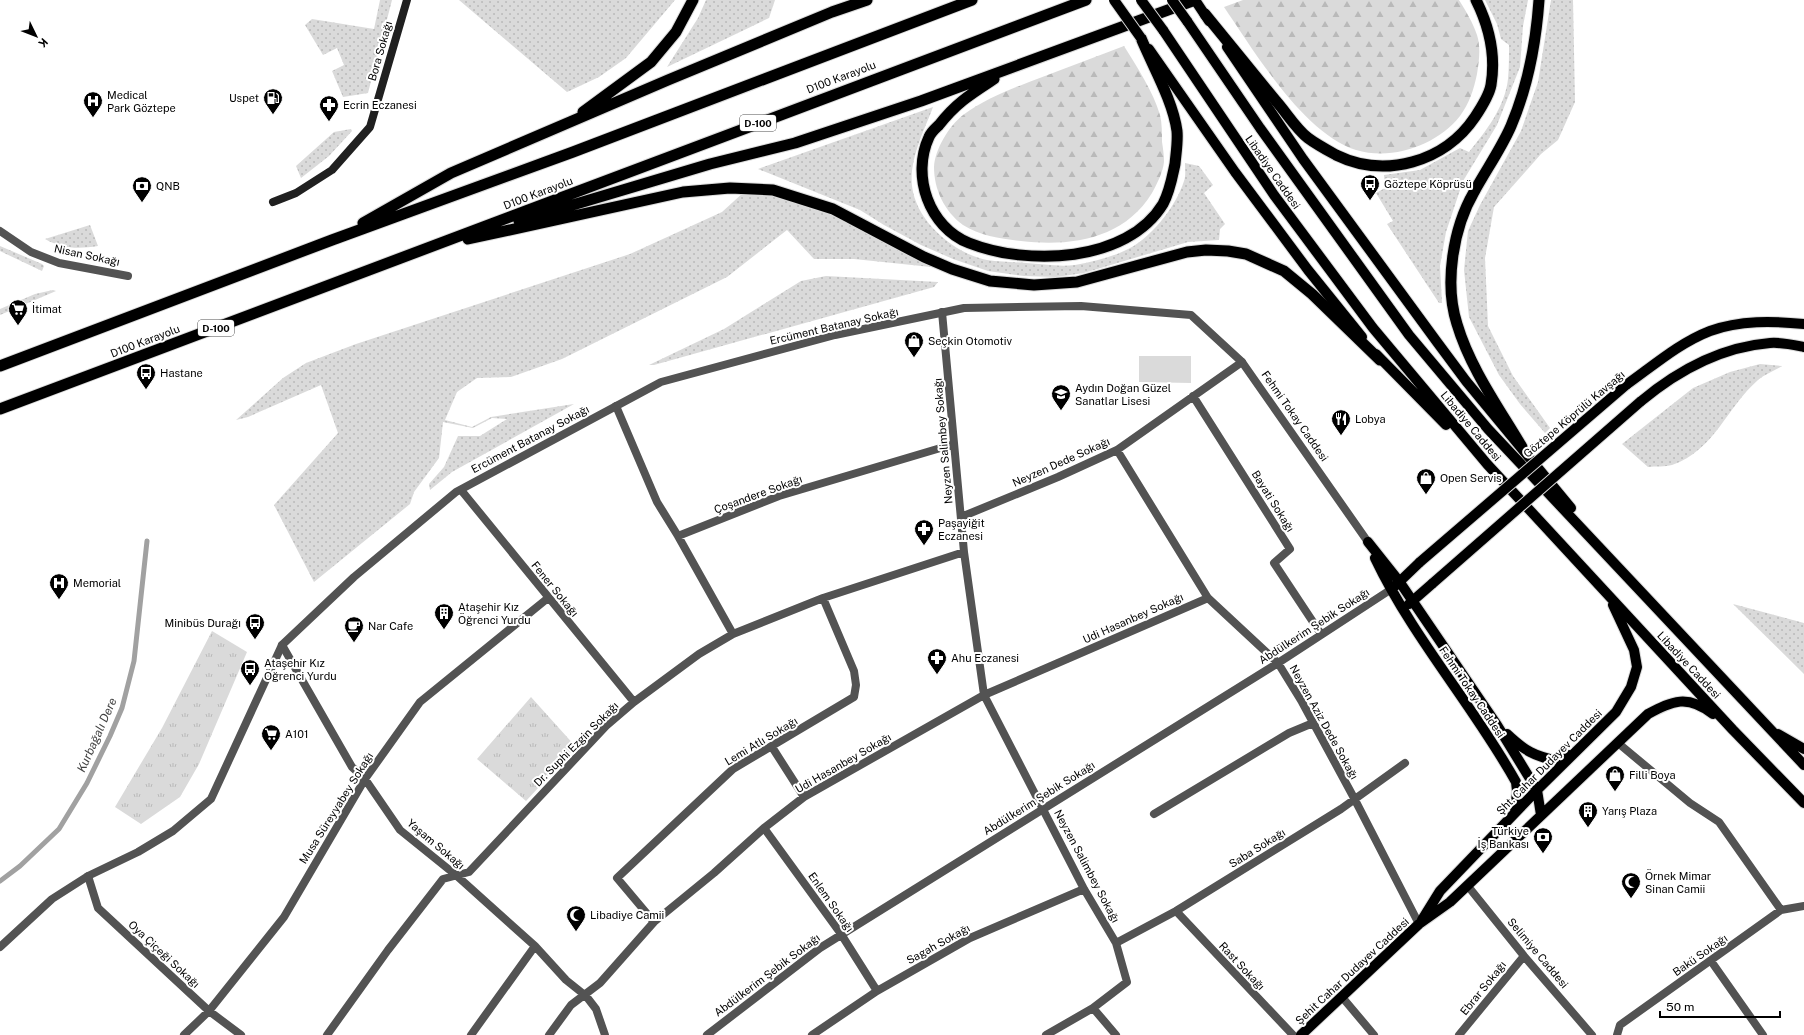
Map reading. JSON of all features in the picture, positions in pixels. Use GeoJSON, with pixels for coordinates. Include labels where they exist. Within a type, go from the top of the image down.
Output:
{"type":"FeatureCollection","features":[{"type":"Feature","properties":{"kind":"highway"},"geometry":{"type":"LineString","coordinates":[[565,125],[651,62],[676,32],[693,0]]}},
{"type":"Feature","properties":{"kind":"highway"},"geometry":{"type":"LineString","coordinates":[[332,240],[451,173],[832,12],[867,0]]}},
{"type":"Feature","properties":{"kind":"highway"},"geometry":{"type":"LineString","coordinates":[[0,366],[332,240],[573,152],[972,0]]}},
{"type":"Feature","properties":{"kind":"highway","name":"D100 Karayolu"},"geometry":{"type":"LineString","coordinates":[[0,409],[432,247],[925,59],[1086,0]]}},
{"type":"Feature","properties":{"kind":"highway"},"geometry":{"type":"LineString","coordinates":[[432,247],[710,164],[794,142],[921,101],[1195,0]]}},
{"type":"Feature","properties":{"kind":"highway"},"geometry":{"type":"LineString","coordinates":[[1205,14],[1307,137],[1336,155],[1358,164],[1378,167],[1401,165],[1425,158],[1451,145],[1469,127],[1482,107],[1490,86],[1492,61],[1490,39],[1485,18],[1476,0]]}},
{"type":"Feature","properties":{"kind":"highway"},"geometry":{"type":"LineString","coordinates":[[1522,447],[1469,355],[1456,323],[1451,290],[1452,261],[1458,232],[1473,193],[1494,159],[1510,127],[1522,97],[1531,66],[1539,0]]}},
{"type":"Feature","properties":{"kind":"highway"},"geometry":{"type":"LineString","coordinates":[[1016,66],[962,99],[930,136],[921,177],[925,197],[936,215],[950,232],[969,243],[1006,253],[1035,256],[1058,256],[1089,252],[1109,246],[1140,228],[1163,204],[1172,183],[1177,132],[1172,107],[1141,38]]}},
{"type":"Feature","properties":{"kind":"highway"},"geometry":{"type":"LineString","coordinates":[[432,247],[683,192],[730,188],[773,190],[833,209],[924,257],[952,269],[990,281],[1034,285],[1077,282],[1186,252],[1228,250],[1246,254],[1284,271],[1312,294],[1380,360]]}},
{"type":"Feature","properties":{"kind":"main road","name":"Bora Sokağı"},"geometry":{"type":"LineString","coordinates":[[273,202],[296,193],[332,170],[370,127],[406,0]]}},
{"type":"Feature","properties":{"kind":"main road"},"geometry":{"type":"LineString","coordinates":[[1114,0],[1235,172],[1308,270],[1380,360],[1486,464]]}},
{"type":"Feature","properties":{"kind":"main road","name":"Libadiye Caddesi"},"geometry":{"type":"LineString","coordinates":[[1141,0],[1163,30],[1274,195],[1374,328],[1486,464],[1733,730],[1804,803]]}},
{"type":"Feature","properties":{"kind":"main road","name":"Libadiye Caddesi"},"geometry":{"type":"LineString","coordinates":[[1172,0],[1260,128],[1409,335],[1488,429],[1618,566],[1766,727],[1804,765]]}},
{"type":"Feature","properties":{"kind":"main road"},"geometry":{"type":"LineString","coordinates":[[1195,0],[1303,159],[1466,381],[1522,447],[1618,566]]}},
{"type":"Feature","properties":{"kind":"main road","name":"Göztepe Köprülü Kavşağı"},"geometry":{"type":"LineString","coordinates":[[1390,590],[1420,562],[1626,385],[1684,344],[1711,331],[1746,323],[1780,322],[1804,324]]}},
{"type":"Feature","properties":{"kind":"main road"},"geometry":{"type":"LineString","coordinates":[[1403,610],[1662,384],[1702,361],[1730,350],[1771,342],[1804,347]]}},
{"type":"Feature","properties":{"kind":"main road","name":"Fehmi Tokay Caddesi"},"geometry":{"type":"LineString","coordinates":[[1368,542],[1413,601],[1497,725]]}},
{"type":"Feature","properties":{"kind":"main road","name":"Fehmi Tokay Caddesi"},"geometry":{"type":"LineString","coordinates":[[1368,542],[1390,590],[1516,782],[1517,791],[1515,813]]}},
{"type":"Feature","properties":{"kind":"main road","name":"Şht. Cahar Dudayev Caddesi"},"geometry":{"type":"LineString","coordinates":[[1419,924],[1440,891],[1537,790],[1616,712],[1631,687],[1637,667],[1634,650],[1609,596]]}},
{"type":"Feature","properties":{"kind":"main road"},"geometry":{"type":"LineString","coordinates":[[1419,924],[1450,902],[1648,714],[1673,701],[1690,702],[1705,708],[1733,730]]}},
{"type":"Feature","properties":{"kind":"main road"},"geometry":{"type":"LineString","coordinates":[[1497,725],[1524,749],[1538,757],[1558,761],[1578,750]]}},
{"type":"Feature","properties":{"kind":"main road"},"geometry":{"type":"LineString","coordinates":[[1497,725],[1537,790],[1541,815]]}},
{"type":"Feature","properties":{"kind":"main road"},"geometry":{"type":"LineString","coordinates":[[1766,727],[1804,749]]}},
{"type":"Feature","properties":{"kind":"main road","name":"Şehit Cahar Dudayev Caddesi"},"geometry":{"type":"LineString","coordinates":[[1301,1035],[1419,924]]}},
{"type":"Feature","properties":{"kind":"street","name":"Nisan Sokağı"},"geometry":{"type":"LineString","coordinates":[[0,231],[31,252],[59,263],[128,276]]}},
{"type":"Feature","properties":{"kind":"street","name":"Ercüment Batanay Sokağı"},"geometry":{"type":"LineString","coordinates":[[0,946],[52,899],[88,876],[138,852],[173,831],[210,799],[282,645],[354,577],[456,492],[661,382],[835,335],[964,308],[1081,306],[1191,315],[1242,362]]}},
{"type":"Feature","properties":{"kind":"street","name":"Neyzen Salimbey Sokağı"},"geometry":{"type":"LineString","coordinates":[[942,312],[964,552],[984,696],[1084,889],[1116,943],[1127,982],[1093,1008]]}},
{"type":"Feature","properties":{"kind":"street","name":"Neyzen Dede Sokağı"},"geometry":{"type":"LineString","coordinates":[[961,517],[1058,477],[1117,450],[1242,362]]}},
{"type":"Feature","properties":{"kind":"street","name":"Fehmi Tokay Caddesi"},"geometry":{"type":"LineString","coordinates":[[1242,362],[1368,542]]}},
{"type":"Feature","properties":{"kind":"street","name":"Bayati Sokağı"},"geometry":{"type":"LineString","coordinates":[[1193,396],[1290,548],[1274,563],[1321,634]]}},
{"type":"Feature","properties":{"kind":"street"},"geometry":{"type":"LineString","coordinates":[[616,406],[657,502],[678,536],[733,634]]}},
{"type":"Feature","properties":{"kind":"street","name":"Çoşandere Sokağı"},"geometry":{"type":"LineString","coordinates":[[678,536],[779,496],[954,444]]}},
{"type":"Feature","properties":{"kind":"street","name":"Neyzen Aziz Dede Sokağı"},"geometry":{"type":"LineString","coordinates":[[1117,450],[1208,598],[1278,663],[1314,723],[1419,924]]}},
{"type":"Feature","properties":{"kind":"street","name":"Fener Sokağı"},"geometry":{"type":"LineString","coordinates":[[461,490],[634,702]]}},
{"type":"Feature","properties":{"kind":"street","name":"Dr. Suphi Ezgin Sokağı"},"geometry":{"type":"LineString","coordinates":[[327,1035],[443,879],[469,872],[606,726],[634,702],[699,654],[733,634],[823,598],[964,552]]}},
{"type":"Feature","properties":{"kind":"street","name":"Abdülkerim Şebik Sokağı"},"geometry":{"type":"LineString","coordinates":[[707,1035],[820,948],[841,934],[1278,663],[1390,590]]}},
{"type":"Feature","properties":{"kind":"street","name":"Musa Süreyyabey Sokağı"},"geometry":{"type":"LineString","coordinates":[[184,1035],[209,1011],[284,917],[365,778],[420,702],[548,598]]}},
{"type":"Feature","properties":{"kind":"street","name":"Lemi Atlı Sokağı"},"geometry":{"type":"LineString","coordinates":[[654,922],[617,878],[729,773],[854,697],[856,685],[854,671],[823,598]]}},
{"type":"Feature","properties":{"kind":"street","name":"Udi Hasanbey Sokağı"},"geometry":{"type":"LineString","coordinates":[[549,1035],[571,1005],[586,996],[600,982],[654,922],[714,874],[764,828],[804,797],[984,696],[1208,598]]}},
{"type":"Feature","properties":{"kind":"street","name":"Yaşam Sokağı"},"geometry":{"type":"LineString","coordinates":[[282,645],[352,767],[365,778],[400,830],[457,876],[535,946],[566,980],[586,996],[596,1009],[605,1035]]}},
{"type":"Feature","properties":{"kind":"street"},"geometry":{"type":"LineString","coordinates":[[1154,814],[1289,733],[1314,723]]}},
{"type":"Feature","properties":{"kind":"street"},"geometry":{"type":"LineString","coordinates":[[1618,743],[1690,803],[1719,822],[1781,910]]}},
{"type":"Feature","properties":{"kind":"street"},"geometry":{"type":"LineString","coordinates":[[772,747],[804,797]]}},
{"type":"Feature","properties":{"kind":"street","name":"Saba Sokağı"},"geometry":{"type":"LineString","coordinates":[[1116,943],[1176,911],[1341,809],[1354,798],[1405,763]]}},
{"type":"Feature","properties":{"kind":"street","name":"Enlem Sokağı"},"geometry":{"type":"LineString","coordinates":[[764,828],[841,934],[878,991]]}},
{"type":"Feature","properties":{"kind":"street","name":"Oya Çiçeği Sokağı"},"geometry":{"type":"LineString","coordinates":[[88,876],[98,908],[209,1011],[241,1035]]}},
{"type":"Feature","properties":{"kind":"street","name":"Selimiye Caddesi"},"geometry":{"type":"LineString","coordinates":[[1467,885],[1524,956],[1592,1035]]}},
{"type":"Feature","properties":{"kind":"street","name":"Sagah Sokağı"},"geometry":{"type":"LineString","coordinates":[[812,1035],[878,991],[970,938],[1084,889]]}},
{"type":"Feature","properties":{"kind":"street","name":"Bakü Sokağı"},"geometry":{"type":"LineString","coordinates":[[1617,1035],[1620,1025],[1781,910],[1804,906]]}},
{"type":"Feature","properties":{"kind":"street","name":"Rast Sokağı"},"geometry":{"type":"LineString","coordinates":[[1176,911],[1293,1035]]}},
{"type":"Feature","properties":{"kind":"street"},"geometry":{"type":"LineString","coordinates":[[471,1035],[535,946]]}},
{"type":"Feature","properties":{"kind":"street","name":"Ebrar Sokağı"},"geometry":{"type":"LineString","coordinates":[[1459,1035],[1524,956]]}},
{"type":"Feature","properties":{"kind":"street"},"geometry":{"type":"LineString","coordinates":[[1710,961],[1763,1035]]}},
{"type":"Feature","properties":{"kind":"street"},"geometry":{"type":"LineString","coordinates":[[1342,997],[1374,1035]]}},
{"type":"Feature","properties":{"kind":"street"},"geometry":{"type":"LineString","coordinates":[[1046,1035],[1093,1008],[1116,1035]]}},
{"type":"Feature","properties":{"kind":"green space"},"geometry":{"type":"Polygon","coordinates":[[[380,0],[392,0],[368,93],[343,97],[332,71],[344,65],[337,48],[323,55],[305,25],[312,19],[374,29],[380,0]]]}},
{"type":"Feature","properties":{"kind":"green space"},"geometry":{"type":"Polygon","coordinates":[[[459,0],[675,0],[626,58],[599,77],[567,92],[459,0]]]}},
{"type":"Feature","properties":{"kind":"green space"},"geometry":{"type":"Polygon","coordinates":[[[706,0],[775,0],[769,18],[667,67],[698,18],[706,0]]]}},
{"type":"Feature","properties":{"kind":"green space"},"geometry":{"type":"Polygon","coordinates":[[[1243,0],[1459,0],[1473,26],[1479,44],[1477,74],[1469,101],[1460,116],[1450,126],[1427,142],[1399,152],[1370,153],[1356,150],[1336,141],[1317,127],[1281,89],[1224,7],[1243,0]]]}},
{"type":"Feature","properties":{"kind":"green space"},"geometry":{"type":"Polygon","coordinates":[[[1485,0],[1528,0],[1523,26],[1520,67],[1497,125],[1463,181],[1446,232],[1440,266],[1442,303],[1439,303],[1387,224],[1393,221],[1376,193],[1385,188],[1384,175],[1420,170],[1460,148],[1469,152],[1494,118],[1506,89],[1509,45],[1501,39],[1497,24],[1485,0]]]}},
{"type":"Feature","properties":{"kind":"green space"},"geometry":{"type":"Polygon","coordinates":[[[1551,0],[1573,0],[1575,102],[1558,140],[1541,154],[1494,207],[1485,258],[1488,326],[1513,376],[1550,428],[1545,433],[1520,404],[1499,375],[1469,317],[1464,270],[1468,231],[1480,205],[1521,131],[1538,82],[1551,0]]]}},
{"type":"Feature","properties":{"kind":"green space"},"geometry":{"type":"Polygon","coordinates":[[[1124,46],[1153,97],[1162,125],[1164,162],[1162,170],[1152,193],[1140,209],[1127,221],[1111,230],[1095,236],[1077,241],[1040,243],[1006,239],[977,232],[963,225],[950,213],[938,191],[934,175],[934,167],[937,153],[944,138],[953,125],[963,115],[982,103],[1023,84],[1124,46]]]}},
{"type":"Feature","properties":{"kind":"green space"},"geometry":{"type":"Polygon","coordinates":[[[933,107],[915,156],[913,166],[912,186],[915,199],[921,211],[938,234],[949,243],[974,256],[1002,262],[1063,266],[1087,263],[1118,253],[1143,240],[1168,212],[1175,202],[1184,181],[1185,163],[1199,166],[1213,185],[1204,193],[1225,224],[1220,229],[1219,240],[1188,242],[1084,273],[1056,277],[1024,276],[988,271],[953,259],[921,245],[860,210],[758,169],[933,107]]]}},
{"type":"Feature","properties":{"kind":"green space"},"geometry":{"type":"Polygon","coordinates":[[[351,129],[352,131],[329,156],[301,178],[296,166],[334,132],[351,129]]]}},
{"type":"Feature","properties":{"kind":"green space"},"geometry":{"type":"Polygon","coordinates":[[[744,192],[783,196],[816,205],[939,265],[931,267],[854,259],[814,259],[787,230],[727,277],[562,359],[511,377],[477,378],[457,392],[445,420],[472,427],[491,417],[574,404],[452,472],[430,490],[429,484],[444,467],[458,436],[480,436],[507,419],[492,418],[473,428],[443,422],[439,458],[414,492],[410,504],[314,582],[274,505],[338,433],[321,385],[248,417],[236,420],[283,378],[306,363],[356,344],[630,254],[722,212],[744,192]]]}},
{"type":"Feature","properties":{"kind":"green space"},"geometry":{"type":"Polygon","coordinates":[[[90,225],[98,246],[84,248],[71,247],[58,245],[45,239],[90,225]]]}},
{"type":"Feature","properties":{"kind":"green space"},"geometry":{"type":"Polygon","coordinates":[[[0,246],[42,264],[44,266],[42,271],[0,251],[0,246]]]}},
{"type":"Feature","properties":{"kind":"green space"},"geometry":{"type":"Polygon","coordinates":[[[826,276],[938,282],[934,287],[654,365],[649,365],[724,329],[801,281],[826,276]]]}},
{"type":"Feature","properties":{"kind":"green space"},"geometry":{"type":"Polygon","coordinates":[[[53,290],[56,291],[0,315],[0,309],[35,294],[53,290]]]}},
{"type":"Feature","properties":{"kind":"green space"},"geometry":{"type":"Polygon","coordinates":[[[1139,356],[1191,356],[1191,383],[1139,382],[1139,356]]]}},
{"type":"Feature","properties":{"kind":"green space"},"geometry":{"type":"Polygon","coordinates":[[[1760,364],[1782,366],[1758,380],[1737,403],[1710,439],[1687,458],[1669,466],[1648,467],[1622,444],[1693,388],[1730,372],[1760,364]]]}},
{"type":"Feature","properties":{"kind":"green space"},"geometry":{"type":"Polygon","coordinates":[[[1733,604],[1804,623],[1804,674],[1733,604]]]}},
{"type":"Feature","properties":{"kind":"green space"},"geometry":{"type":"Polygon","coordinates":[[[212,631],[247,652],[199,764],[180,797],[141,824],[115,807],[162,728],[212,631]]]}},
{"type":"Feature","properties":{"kind":"green space"},"geometry":{"type":"Polygon","coordinates":[[[531,697],[576,747],[526,801],[477,759],[531,697]]]}},
{"type":"Feature","properties":{"kind":"waterway","name":"Kurbağalı Dere"},"geometry":{"type":"LineString","coordinates":[[0,881],[20,866],[59,829],[87,783],[110,736],[122,708],[134,661],[147,541]]}},
{"type":"Feature","properties":{"kind":"place","name":"Uspet"},"geometry":{"type":"Point","coordinates":[273,115]}},
{"type":"Feature","properties":{"kind":"place","name":"Medical Park Göztepe"},"geometry":{"type":"Point","coordinates":[93,118]}},
{"type":"Feature","properties":{"kind":"place","name":"Ecrin Eczanesi"},"geometry":{"type":"Point","coordinates":[329,122]}},
{"type":"Feature","properties":{"kind":"place","name":"Göztepe Köprüsü"},"geometry":{"type":"Point","coordinates":[1370,201]}},
{"type":"Feature","properties":{"kind":"place","name":"QNB"},"geometry":{"type":"Point","coordinates":[142,203]}},
{"type":"Feature","properties":{"kind":"place","name":"İtimat"},"geometry":{"type":"Point","coordinates":[18,326]}},
{"type":"Feature","properties":{"kind":"place","name":"Seçkin Otomotiv"},"geometry":{"type":"Point","coordinates":[914,358]}},
{"type":"Feature","properties":{"kind":"place","name":"Hastane"},"geometry":{"type":"Point","coordinates":[146,390]}},
{"type":"Feature","properties":{"kind":"place","name":"Aydın Doğan Güzel Sanatlar Lisesi"},"geometry":{"type":"Point","coordinates":[1061,411]}},
{"type":"Feature","properties":{"kind":"place","name":"Lobya"},"geometry":{"type":"Point","coordinates":[1341,436]}},
{"type":"Feature","properties":{"kind":"place","name":"Open Servis"},"geometry":{"type":"Point","coordinates":[1426,495]}},
{"type":"Feature","properties":{"kind":"place","name":"Paşayiğit Eczanesi"},"geometry":{"type":"Point","coordinates":[924,546]}},
{"type":"Feature","properties":{"kind":"place","name":"Memorial"},"geometry":{"type":"Point","coordinates":[59,600]}},
{"type":"Feature","properties":{"kind":"place","name":"Ataşehir Kız Öğrenci Yurdu"},"geometry":{"type":"Point","coordinates":[444,630]}},
{"type":"Feature","properties":{"kind":"place","name":"Minibüs Durağı"},"geometry":{"type":"Point","coordinates":[255,640]}},
{"type":"Feature","properties":{"kind":"place","name":"Nar Cafe"},"geometry":{"type":"Point","coordinates":[354,643]}},
{"type":"Feature","properties":{"kind":"place","name":"Ahu Eczanesi"},"geometry":{"type":"Point","coordinates":[937,675]}},
{"type":"Feature","properties":{"kind":"place","name":"Ataşehi̇r Kız Öğrenci̇ Yurdu"},"geometry":{"type":"Point","coordinates":[250,686]}},
{"type":"Feature","properties":{"kind":"place","name":"A101"},"geometry":{"type":"Point","coordinates":[271,751]}},
{"type":"Feature","properties":{"kind":"place","name":"Filli Boya"},"geometry":{"type":"Point","coordinates":[1615,792]}},
{"type":"Feature","properties":{"kind":"place","name":"Yarış Plaza"},"geometry":{"type":"Point","coordinates":[1588,828]}},
{"type":"Feature","properties":{"kind":"place","name":"Türkiye İş Bankası"},"geometry":{"type":"Point","coordinates":[1543,854]}},
{"type":"Feature","properties":{"kind":"place","name":"Örnek Mimar Sinan Camii"},"geometry":{"type":"Point","coordinates":[1631,899]}},
{"type":"Feature","properties":{"kind":"place","name":"Libadiye Camii"},"geometry":{"type":"Point","coordinates":[576,932]}}]}
